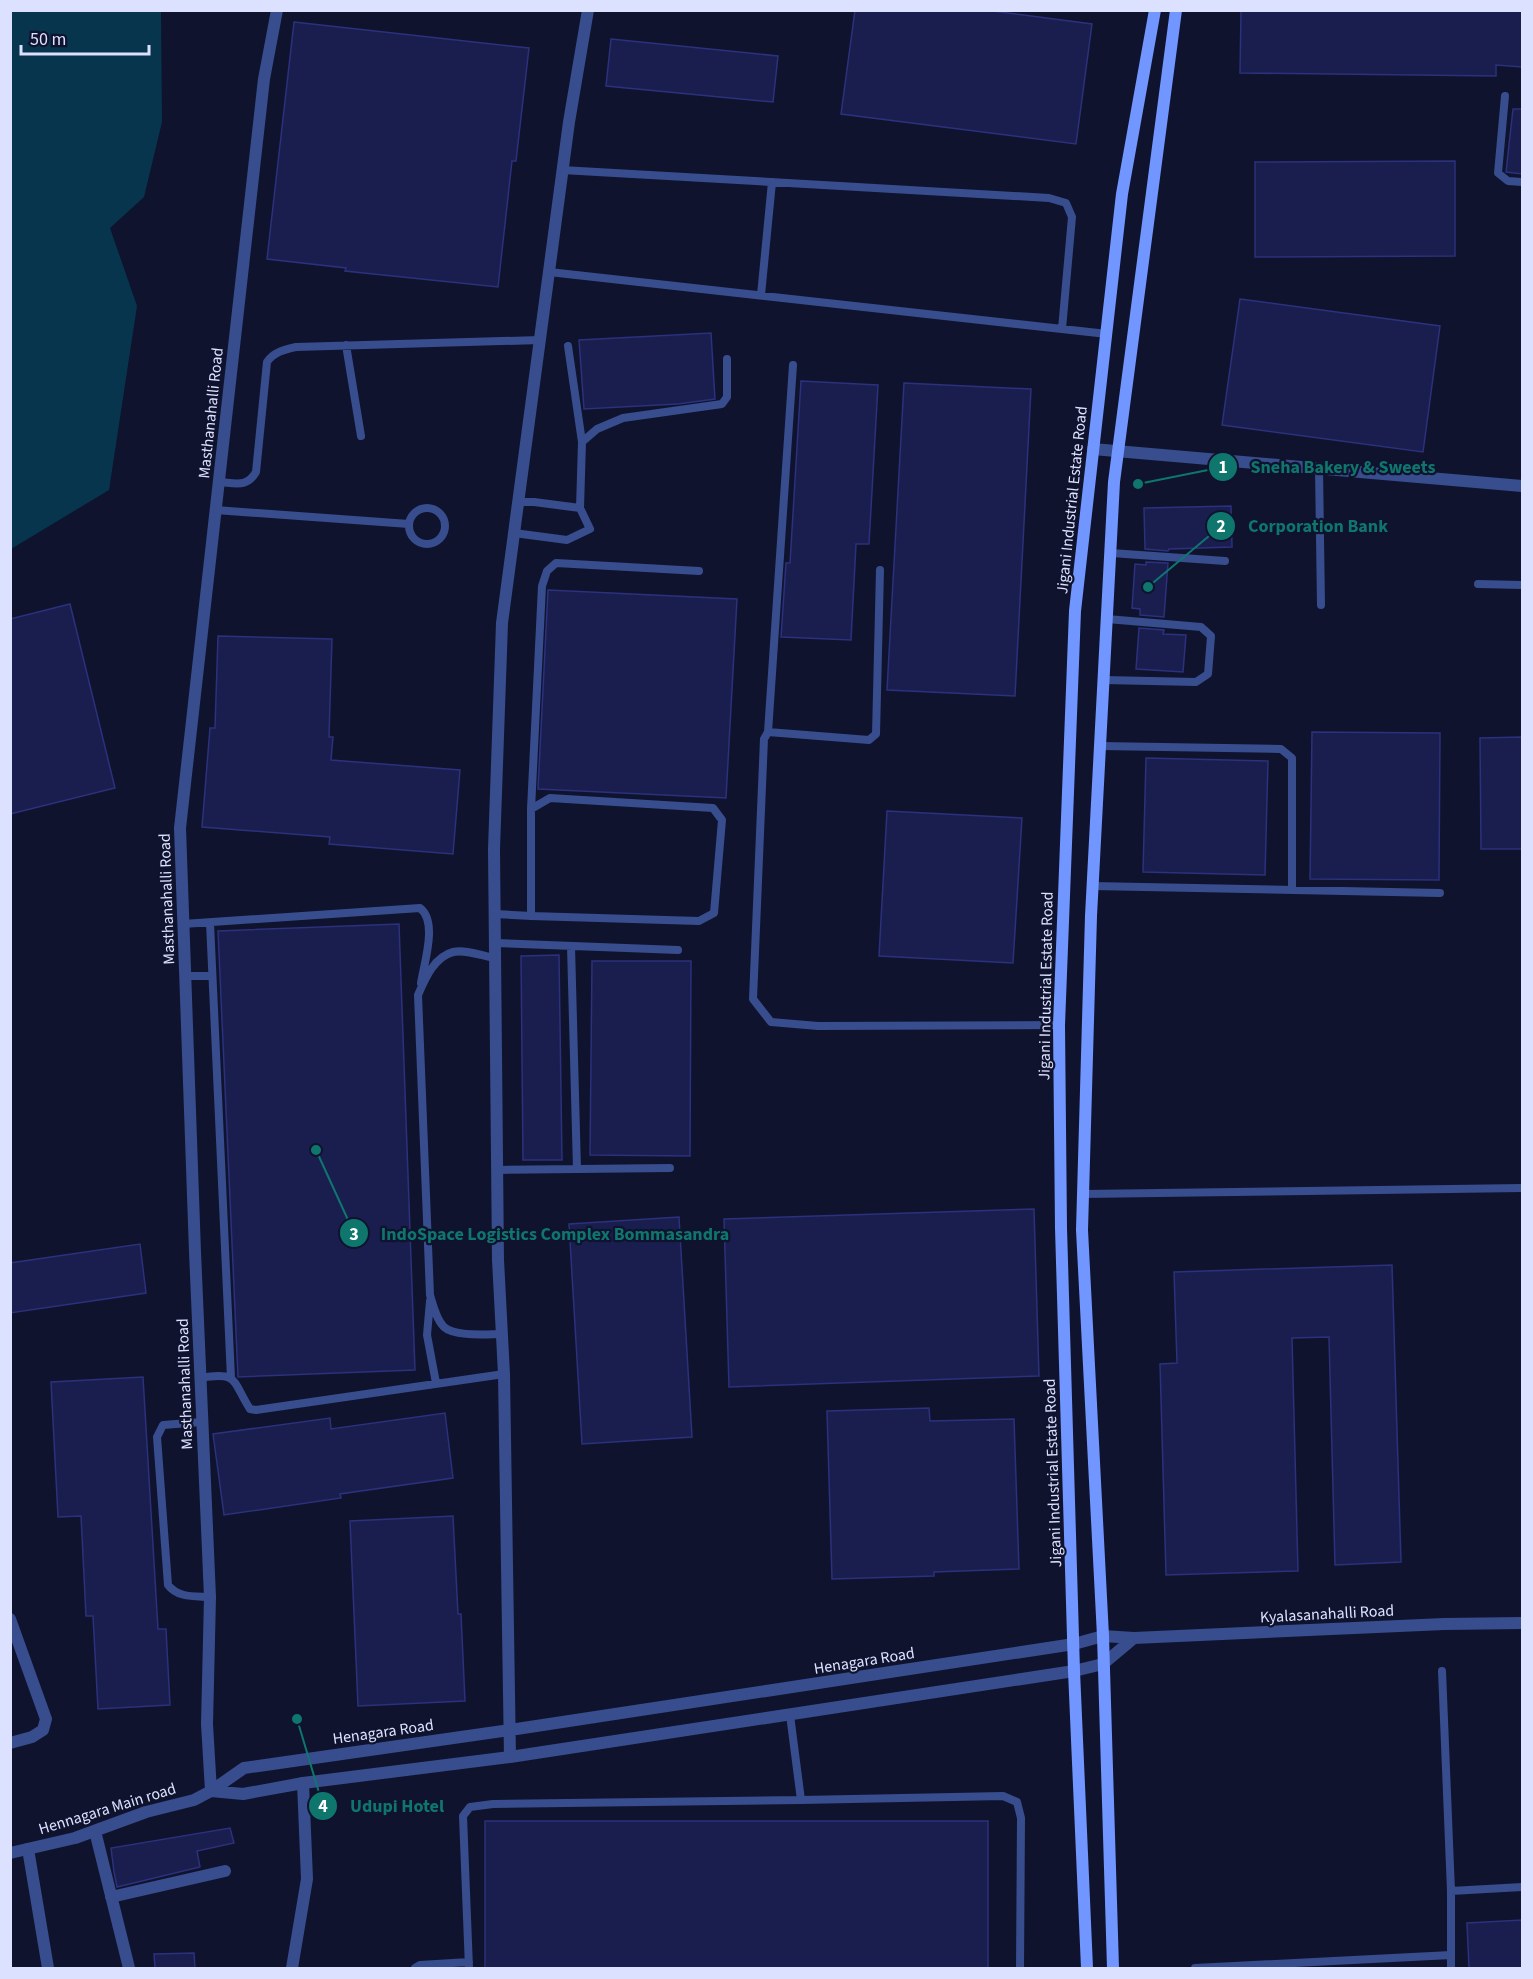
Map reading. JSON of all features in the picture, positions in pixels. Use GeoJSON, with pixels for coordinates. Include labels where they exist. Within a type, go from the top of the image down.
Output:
{"type":"FeatureCollection","features":[{"type":"Feature","properties":{"kind":"main road","name":"Jigani Industrial Estate Road"},"geometry":{"type":"LineString","coordinates":[[1087,1968],[1074,1671],[1061,1228],[1059,1025],[1075,611],[1122,194],[1155,10]]}},
{"type":"Feature","properties":{"kind":"main road"},"geometry":{"type":"LineString","coordinates":[[1113,1968],[1103,1636],[1082,1230],[1092,886],[1114,482],[1176,10]]}},
{"type":"Feature","properties":{"kind":"street","name":"Masthanahalli Road"},"geometry":{"type":"LineString","coordinates":[[211,1791],[207,1724],[210,1597],[180,828],[264,79],[276,10]]}},
{"type":"Feature","properties":{"kind":"street"},"geometry":{"type":"LineString","coordinates":[[510,1757],[504,1374],[498,1260],[494,849],[502,623],[562,170],[588,10]]}},
{"type":"Feature","properties":{"kind":"street"},"geometry":{"type":"LineString","coordinates":[[1093,449],[1522,486]]}},
{"type":"Feature","properties":{"kind":"street"},"geometry":{"type":"LineString","coordinates":[[10,1619],[46,1719],[43,1730],[32,1737],[10,1743]]}},
{"type":"Feature","properties":{"kind":"street","name":"Kyalasanahalli Road"},"geometry":{"type":"LineString","coordinates":[[1103,1636],[1134,1638],[1444,1624],[1522,1623]]}},
{"type":"Feature","properties":{"kind":"street","name":"Henagara Road"},"geometry":{"type":"LineString","coordinates":[[211,1791],[244,1768],[1074,1644],[1103,1636]]}},
{"type":"Feature","properties":{"kind":"street"},"geometry":{"type":"LineString","coordinates":[[211,1791],[243,1794],[303,1783],[510,1757],[1074,1671],[1103,1664],[1134,1638]]}},
{"type":"Feature","properties":{"kind":"street"},"geometry":{"type":"LineString","coordinates":[[292,1968],[307,1879],[303,1783]]}},
{"type":"Feature","properties":{"kind":"street","name":"Hennagara Main road"},"geometry":{"type":"LineString","coordinates":[[10,1853],[75,1838],[146,1812],[194,1800],[211,1791]]}},
{"type":"Feature","properties":{"kind":"street"},"geometry":{"type":"LineString","coordinates":[[95,1831],[129,1968]]}},
{"type":"Feature","properties":{"kind":"street"},"geometry":{"type":"LineString","coordinates":[[28,1849],[48,1968]]}},
{"type":"Feature","properties":{"kind":"street"},"geometry":{"type":"LineString","coordinates":[[111,1897],[225,1871]]}},
{"type":"Feature","properties":{"kind":"lane"},"geometry":{"type":"LineString","coordinates":[[1504,96],[1498,173],[1508,181],[1522,182]]}},
{"type":"Feature","properties":{"kind":"lane"},"geometry":{"type":"LineString","coordinates":[[562,170],[1049,198],[1065,202],[1072,217],[1062,329]]}},
{"type":"Feature","properties":{"kind":"lane"},"geometry":{"type":"LineString","coordinates":[[761,295],[772,182]]}},
{"type":"Feature","properties":{"kind":"lane"},"geometry":{"type":"LineString","coordinates":[[549,272],[1107,334]]}},
{"type":"Feature","properties":{"kind":"lane"},"geometry":{"type":"LineString","coordinates":[[219,482],[242,484],[252,480],[256,472],[265,372],[272,355],[281,351],[296,347],[540,340]]}},
{"type":"Feature","properties":{"kind":"lane"},"geometry":{"type":"LineString","coordinates":[[346,345],[361,436]]}},
{"type":"Feature","properties":{"kind":"lane"},"geometry":{"type":"LineString","coordinates":[[514,533],[567,540],[590,529],[580,508],[582,442],[568,346]]}},
{"type":"Feature","properties":{"kind":"lane"},"geometry":{"type":"LineString","coordinates":[[582,442],[597,429],[624,418],[722,404],[728,397],[727,359]]}},
{"type":"Feature","properties":{"kind":"lane"},"geometry":{"type":"LineString","coordinates":[[793,365],[768,732],[764,739],[753,999],[771,1022],[818,1026],[1059,1025]]}},
{"type":"Feature","properties":{"kind":"lane"},"geometry":{"type":"LineString","coordinates":[[1319,468],[1321,605]]}},
{"type":"Feature","properties":{"kind":"lane"},"geometry":{"type":"LineString","coordinates":[[518,502],[580,508]]}},
{"type":"Feature","properties":{"kind":"lane"},"geometry":{"type":"LineString","coordinates":[[424,508],[430,508],[443,517],[445,529],[439,539],[428,544],[412,536],[409,524],[414,514],[424,508]]}},
{"type":"Feature","properties":{"kind":"lane"},"geometry":{"type":"LineString","coordinates":[[215,510],[409,524]]}},
{"type":"Feature","properties":{"kind":"lane"},"geometry":{"type":"LineString","coordinates":[[1111,553],[1225,561]]}},
{"type":"Feature","properties":{"kind":"lane"},"geometry":{"type":"LineString","coordinates":[[531,916],[531,809],[542,586],[547,571],[556,563],[699,571]]}},
{"type":"Feature","properties":{"kind":"lane"},"geometry":{"type":"LineString","coordinates":[[768,732],[868,740],[876,734],[880,570]]}},
{"type":"Feature","properties":{"kind":"lane"},"geometry":{"type":"LineString","coordinates":[[1478,584],[1522,585]]}},
{"type":"Feature","properties":{"kind":"lane"},"geometry":{"type":"LineString","coordinates":[[1104,680],[1196,682],[1208,674],[1211,636],[1201,627],[1107,619]]}},
{"type":"Feature","properties":{"kind":"lane"},"geometry":{"type":"LineString","coordinates":[[1100,746],[1281,749],[1292,758],[1292,890]]}},
{"type":"Feature","properties":{"kind":"lane"},"geometry":{"type":"LineString","coordinates":[[495,914],[699,921],[714,913],[722,820],[713,808],[550,798],[531,809]]}},
{"type":"Feature","properties":{"kind":"lane"},"geometry":{"type":"LineString","coordinates":[[1092,886],[1440,893]]}},
{"type":"Feature","properties":{"kind":"lane"},"geometry":{"type":"LineString","coordinates":[[183,924],[420,908],[429,918],[430,929],[418,995],[430,1295],[427,1335],[436,1383]]}},
{"type":"Feature","properties":{"kind":"lane"},"geometry":{"type":"LineString","coordinates":[[210,923],[231,1378]]}},
{"type":"Feature","properties":{"kind":"lane"},"geometry":{"type":"LineString","coordinates":[[495,943],[678,950]]}},
{"type":"Feature","properties":{"kind":"lane"},"geometry":{"type":"LineString","coordinates":[[571,946],[577,1169]]}},
{"type":"Feature","properties":{"kind":"lane"},"geometry":{"type":"LineString","coordinates":[[418,995],[431,970],[452,952],[495,958]]}},
{"type":"Feature","properties":{"kind":"lane"},"geometry":{"type":"LineString","coordinates":[[185,976],[212,976]]}},
{"type":"Feature","properties":{"kind":"lane"},"geometry":{"type":"LineString","coordinates":[[497,1170],[670,1168]]}},
{"type":"Feature","properties":{"kind":"lane"},"geometry":{"type":"LineString","coordinates":[[1083,1194],[1522,1188]]}},
{"type":"Feature","properties":{"kind":"lane"},"geometry":{"type":"LineString","coordinates":[[430,1295],[437,1316],[444,1327],[458,1333],[502,1334]]}},
{"type":"Feature","properties":{"kind":"lane"},"geometry":{"type":"LineString","coordinates":[[200,1378],[218,1375],[231,1378],[239,1387],[250,1409],[256,1410],[504,1374]]}},
{"type":"Feature","properties":{"kind":"lane"},"geometry":{"type":"LineString","coordinates":[[202,1422],[163,1425],[158,1437],[168,1585],[180,1595],[210,1597]]}},
{"type":"Feature","properties":{"kind":"lane"},"geometry":{"type":"LineString","coordinates":[[1442,1671],[1451,1891],[1451,1968]]}},
{"type":"Feature","properties":{"kind":"lane"},"geometry":{"type":"LineString","coordinates":[[790,1715],[801,1800]]}},
{"type":"Feature","properties":{"kind":"lane"},"geometry":{"type":"LineString","coordinates":[[415,1968],[420,1965],[469,1965],[463,1816],[470,1807],[493,1804],[1002,1796],[1017,1802],[1021,1818],[1020,1968]]}},
{"type":"Feature","properties":{"kind":"lane"},"geometry":{"type":"LineString","coordinates":[[1451,1891],[1522,1887]]}},
{"type":"Feature","properties":{"kind":"lane"},"geometry":{"type":"LineString","coordinates":[[1195,1968],[1451,1955]]}},
{"type":"Feature","properties":{"kind":"water"},"geometry":{"type":"Polygon","coordinates":[[[11,10],[161,11],[162,122],[144,197],[110,228],[137,306],[109,490],[11,549],[11,10]]]}},
{"type":"Feature","properties":{"kind":"building"},"geometry":{"type":"Polygon","coordinates":[[[855,10],[985,10],[1092,24],[1076,144],[841,114],[855,10]]]}},
{"type":"Feature","properties":{"kind":"building"},"geometry":{"type":"Polygon","coordinates":[[[1241,10],[1522,10],[1522,67],[1496,65],[1496,76],[1240,73],[1241,10]]]}},
{"type":"Feature","properties":{"kind":"building"},"geometry":{"type":"Polygon","coordinates":[[[294,22],[529,48],[516,161],[512,161],[498,287],[345,271],[346,268],[267,259],[294,22]]]}},
{"type":"Feature","properties":{"kind":"building"},"geometry":{"type":"Polygon","coordinates":[[[611,39],[778,56],[773,102],[606,86],[611,39]]]}},
{"type":"Feature","properties":{"kind":"building"},"geometry":{"type":"Polygon","coordinates":[[[1513,109],[1522,109],[1522,174],[1506,172],[1513,109]]]}},
{"type":"Feature","properties":{"kind":"building"},"geometry":{"type":"Polygon","coordinates":[[[1455,161],[1455,256],[1255,257],[1255,162],[1455,161]]]}},
{"type":"Feature","properties":{"kind":"building"},"geometry":{"type":"Polygon","coordinates":[[[1240,299],[1440,326],[1423,452],[1222,425],[1240,299]]]}},
{"type":"Feature","properties":{"kind":"building"},"geometry":{"type":"Polygon","coordinates":[[[711,333],[715,399],[678,404],[584,409],[579,340],[711,333]]]}},
{"type":"Feature","properties":{"kind":"building"},"geometry":{"type":"Polygon","coordinates":[[[801,381],[878,385],[869,544],[856,544],[851,640],[781,637],[786,563],[790,563],[801,381]]]}},
{"type":"Feature","properties":{"kind":"building"},"geometry":{"type":"Polygon","coordinates":[[[904,383],[1031,389],[1015,696],[887,690],[904,383]]]}},
{"type":"Feature","properties":{"kind":"building"},"geometry":{"type":"Polygon","coordinates":[[[1231,506],[1232,547],[1169,549],[1168,551],[1145,549],[1144,508],[1231,506]]]}},
{"type":"Feature","properties":{"kind":"building"},"geometry":{"type":"Polygon","coordinates":[[[1146,562],[1168,563],[1164,617],[1140,615],[1140,609],[1132,608],[1135,564],[1146,565],[1146,562]]]}},
{"type":"Feature","properties":{"kind":"building"},"geometry":{"type":"Polygon","coordinates":[[[548,590],[737,599],[726,798],[538,789],[548,590]]]}},
{"type":"Feature","properties":{"kind":"building"},"geometry":{"type":"Polygon","coordinates":[[[70,604],[115,788],[10,814],[10,619],[70,604]]]}},
{"type":"Feature","properties":{"kind":"building"},"geometry":{"type":"Polygon","coordinates":[[[1139,628],[1164,630],[1163,634],[1186,635],[1183,672],[1136,669],[1139,628]]]}},
{"type":"Feature","properties":{"kind":"building"},"geometry":{"type":"Polygon","coordinates":[[[218,636],[332,639],[329,737],[333,737],[331,760],[460,770],[453,854],[329,844],[330,837],[202,827],[210,728],[215,728],[218,636]]]}},
{"type":"Feature","properties":{"kind":"building"},"geometry":{"type":"Polygon","coordinates":[[[1312,732],[1440,733],[1439,880],[1310,879],[1312,732]]]}},
{"type":"Feature","properties":{"kind":"building"},"geometry":{"type":"Polygon","coordinates":[[[1522,737],[1522,849],[1481,849],[1480,738],[1522,737]]]}},
{"type":"Feature","properties":{"kind":"building"},"geometry":{"type":"Polygon","coordinates":[[[1146,758],[1268,761],[1265,875],[1143,872],[1146,758]]]}},
{"type":"Feature","properties":{"kind":"building"},"geometry":{"type":"Polygon","coordinates":[[[887,811],[1022,818],[1013,963],[879,956],[887,811]]]}},
{"type":"Feature","properties":{"kind":"building"},"geometry":{"type":"Polygon","coordinates":[[[399,924],[415,1370],[238,1377],[218,931],[399,924]]]}},
{"type":"Feature","properties":{"kind":"building"},"geometry":{"type":"Polygon","coordinates":[[[559,955],[562,1160],[523,1160],[521,956],[559,955]]]}},
{"type":"Feature","properties":{"kind":"building"},"geometry":{"type":"Polygon","coordinates":[[[592,961],[691,961],[690,1156],[590,1155],[592,961]]]}},
{"type":"Feature","properties":{"kind":"building"},"geometry":{"type":"Polygon","coordinates":[[[1034,1209],[1039,1376],[729,1387],[724,1219],[1034,1209]]]}},
{"type":"Feature","properties":{"kind":"building"},"geometry":{"type":"Polygon","coordinates":[[[679,1217],[692,1437],[582,1444],[569,1224],[679,1217]]]}},
{"type":"Feature","properties":{"kind":"building"},"geometry":{"type":"Polygon","coordinates":[[[140,1244],[146,1293],[10,1313],[10,1263],[140,1244]]]}},
{"type":"Feature","properties":{"kind":"building"},"geometry":{"type":"Polygon","coordinates":[[[1392,1265],[1401,1562],[1335,1565],[1329,1337],[1292,1338],[1298,1571],[1166,1575],[1160,1364],[1177,1363],[1174,1272],[1392,1265]]]}},
{"type":"Feature","properties":{"kind":"building"},"geometry":{"type":"Polygon","coordinates":[[[143,1377],[158,1629],[166,1629],[170,1705],[98,1709],[93,1616],[86,1616],[81,1516],[58,1517],[51,1382],[143,1377]]]}},
{"type":"Feature","properties":{"kind":"building"},"geometry":{"type":"Polygon","coordinates":[[[929,1408],[930,1421],[1014,1419],[1019,1569],[934,1572],[934,1576],[832,1579],[827,1411],[929,1408]]]}},
{"type":"Feature","properties":{"kind":"building"},"geometry":{"type":"Polygon","coordinates":[[[445,1413],[453,1478],[340,1494],[341,1498],[224,1515],[213,1434],[330,1418],[331,1429],[445,1413]]]}},
{"type":"Feature","properties":{"kind":"building"},"geometry":{"type":"Polygon","coordinates":[[[453,1516],[465,1701],[358,1706],[350,1521],[453,1516]]]}},
{"type":"Feature","properties":{"kind":"building"},"geometry":{"type":"Polygon","coordinates":[[[485,1821],[988,1821],[988,1968],[485,1968],[485,1821]]]}},
{"type":"Feature","properties":{"kind":"building"},"geometry":{"type":"Polygon","coordinates":[[[230,1828],[234,1843],[197,1851],[200,1867],[117,1887],[111,1848],[230,1828]]]}},
{"type":"Feature","properties":{"kind":"building"},"geometry":{"type":"Polygon","coordinates":[[[1522,1920],[1522,1968],[1469,1968],[1467,1923],[1522,1920]]]}},
{"type":"Feature","properties":{"kind":"building"},"geometry":{"type":"Polygon","coordinates":[[[194,1953],[195,1968],[155,1968],[154,1954],[194,1953]]]}},
{"type":"Feature","properties":{"kind":"place","name":"Sneha Bakery & Sweets"},"geometry":{"type":"Point","coordinates":[1138,484]}},
{"type":"Feature","properties":{"kind":"place","name":"Corporation Bank"},"geometry":{"type":"Point","coordinates":[1148,587]}},
{"type":"Feature","properties":{"kind":"place","name":"IndoSpace Logistics Complex Bommasandra"},"geometry":{"type":"Point","coordinates":[316,1150]}},
{"type":"Feature","properties":{"kind":"place","name":"Udupi Hotel"},"geometry":{"type":"Point","coordinates":[297,1719]}}]}
